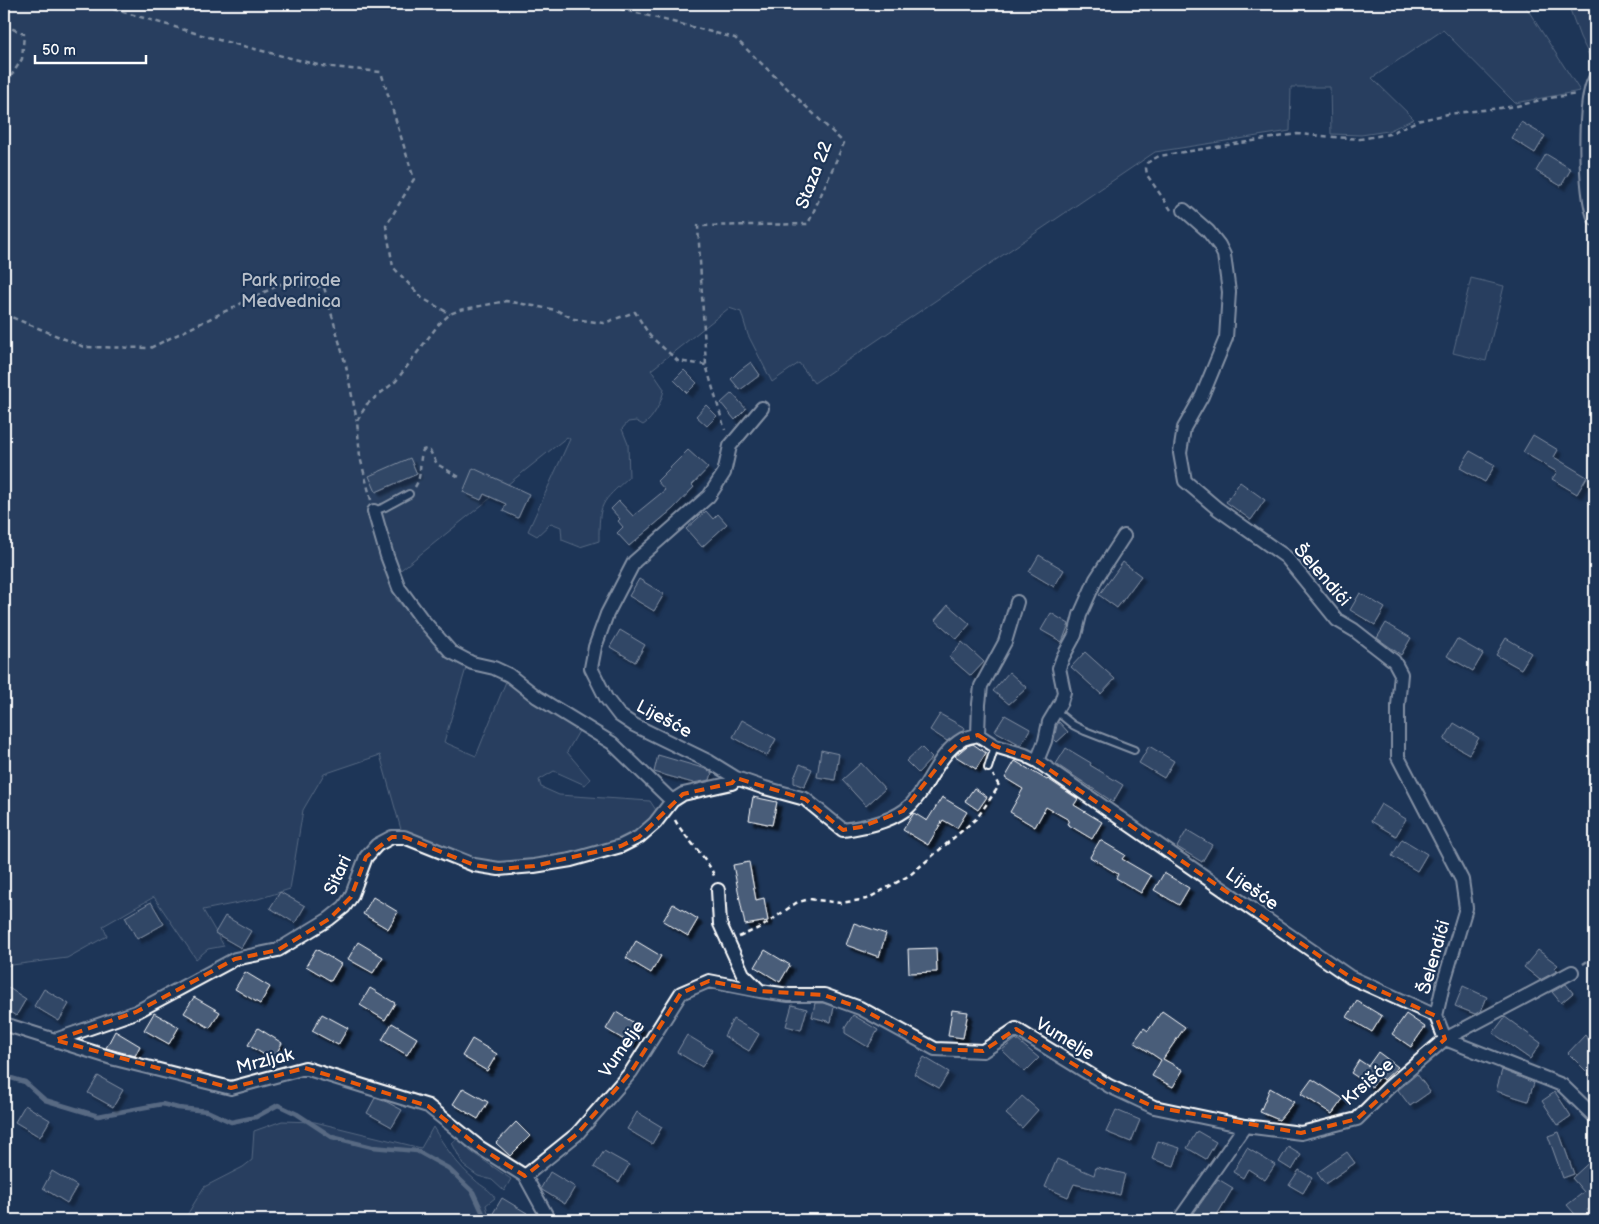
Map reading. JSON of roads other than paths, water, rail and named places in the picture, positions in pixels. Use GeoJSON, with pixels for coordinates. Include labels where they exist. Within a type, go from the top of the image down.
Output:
{"type":"FeatureCollection","features":[{"type":"Feature","properties":{"kind":"street"},"geometry":{"type":"LineString","coordinates":[[1595,79],[1590,93],[1586,150],[1589,192],[1595,219]]}},
{"type":"Feature","properties":{"kind":"street","name":"Šelendići"},"geometry":{"type":"LineString","coordinates":[[1184,210],[1208,231],[1219,245],[1224,255],[1229,292],[1226,338],[1202,396],[1184,428],[1180,453],[1185,482],[1218,509],[1286,557],[1337,620],[1354,630],[1394,661],[1402,674],[1398,706],[1398,757],[1462,880],[1466,908],[1443,985],[1436,1016]]}},
{"type":"Feature","properties":{"kind":"street","name":"Liješće"},"geometry":{"type":"LineString","coordinates":[[762,408],[730,446],[724,473],[709,496],[634,562],[607,614],[595,647],[590,668],[606,698],[619,715],[634,725],[710,762],[736,778],[805,800],[843,830],[885,821],[903,811],[915,800],[932,772],[950,750],[963,739],[978,734],[995,746],[1025,755],[1037,761],[1350,977],[1436,1016]]}},
{"type":"Feature","properties":{"kind":"street"},"geometry":{"type":"LineString","coordinates":[[374,511],[387,556],[399,588],[421,618],[451,652],[472,663],[494,668],[509,675],[537,697],[612,743],[670,804]]}},
{"type":"Feature","properties":{"kind":"street"},"geometry":{"type":"LineString","coordinates":[[1037,761],[1045,741],[1049,722],[1061,702],[1064,692],[1059,668],[1063,657],[1075,635],[1080,615],[1096,579],[1124,536]]}},
{"type":"Feature","properties":{"kind":"street"},"geometry":{"type":"LineString","coordinates":[[978,734],[978,704],[981,686],[996,661],[1004,642],[1016,602]]}},
{"type":"Feature","properties":{"kind":"street","name":"Sitari"},"geometry":{"type":"LineString","coordinates":[[55,1040],[136,1012],[235,960],[278,950],[329,919],[344,907],[351,897],[366,857],[377,845],[392,838],[404,837],[474,865],[499,869],[571,860],[621,846],[639,836],[655,823],[670,804],[683,794],[732,783],[736,778]]}},
{"type":"Feature","properties":{"kind":"street"},"geometry":{"type":"LineString","coordinates":[[718,890],[720,924],[743,974],[760,991]]}},
{"type":"Feature","properties":{"kind":"street","name":"Krsišće"},"geometry":{"type":"LineString","coordinates":[[1244,1126],[1301,1133],[1357,1119],[1388,1087],[1444,1038],[1572,972]]}},
{"type":"Feature","properties":{"kind":"street","name":"Vumelje"},"geometry":{"type":"LineString","coordinates":[[525,1176],[577,1134],[631,1072],[681,993],[710,981],[760,991],[824,995],[860,1008],[935,1049],[983,1051],[1016,1029],[1109,1086],[1154,1107],[1244,1126]]}},
{"type":"Feature","properties":{"kind":"street"},"geometry":{"type":"LineString","coordinates":[[1436,1016],[1444,1038],[1562,1085],[1595,1117]]}},
{"type":"Feature","properties":{"kind":"street","name":"Mrzljak"},"geometry":{"type":"LineString","coordinates":[[4,1024],[115,1058],[231,1088],[305,1068],[428,1106],[479,1147],[525,1176],[549,1220]]}},
{"type":"Feature","properties":{"kind":"street"},"geometry":{"type":"LineString","coordinates":[[1179,1220],[1244,1126]]}},
{"type":"Feature","properties":{"kind":"lane"},"geometry":{"type":"LineString","coordinates":[[374,511],[409,494]]}},
{"type":"Feature","properties":{"kind":"lane"},"geometry":{"type":"LineString","coordinates":[[1056,711],[1073,725],[1134,750]]}},
{"type":"Feature","properties":{"kind":"lane"},"geometry":{"type":"LineString","coordinates":[[988,768],[995,746]]}},
{"type":"Feature","properties":{"kind":"waterway"},"geometry":{"type":"LineString","coordinates":[[4,1076],[25,1082],[45,1100],[98,1116],[162,1104],[207,1111],[231,1122],[256,1117],[278,1105],[297,1114],[332,1137],[372,1147],[417,1151],[448,1168],[473,1192],[486,1220]]}},
{"type":"Feature","properties":{"kind":"park label","name":"Park prirode Medvednica"},"geometry":{"type":"Point","coordinates":[291,290]}}]}
